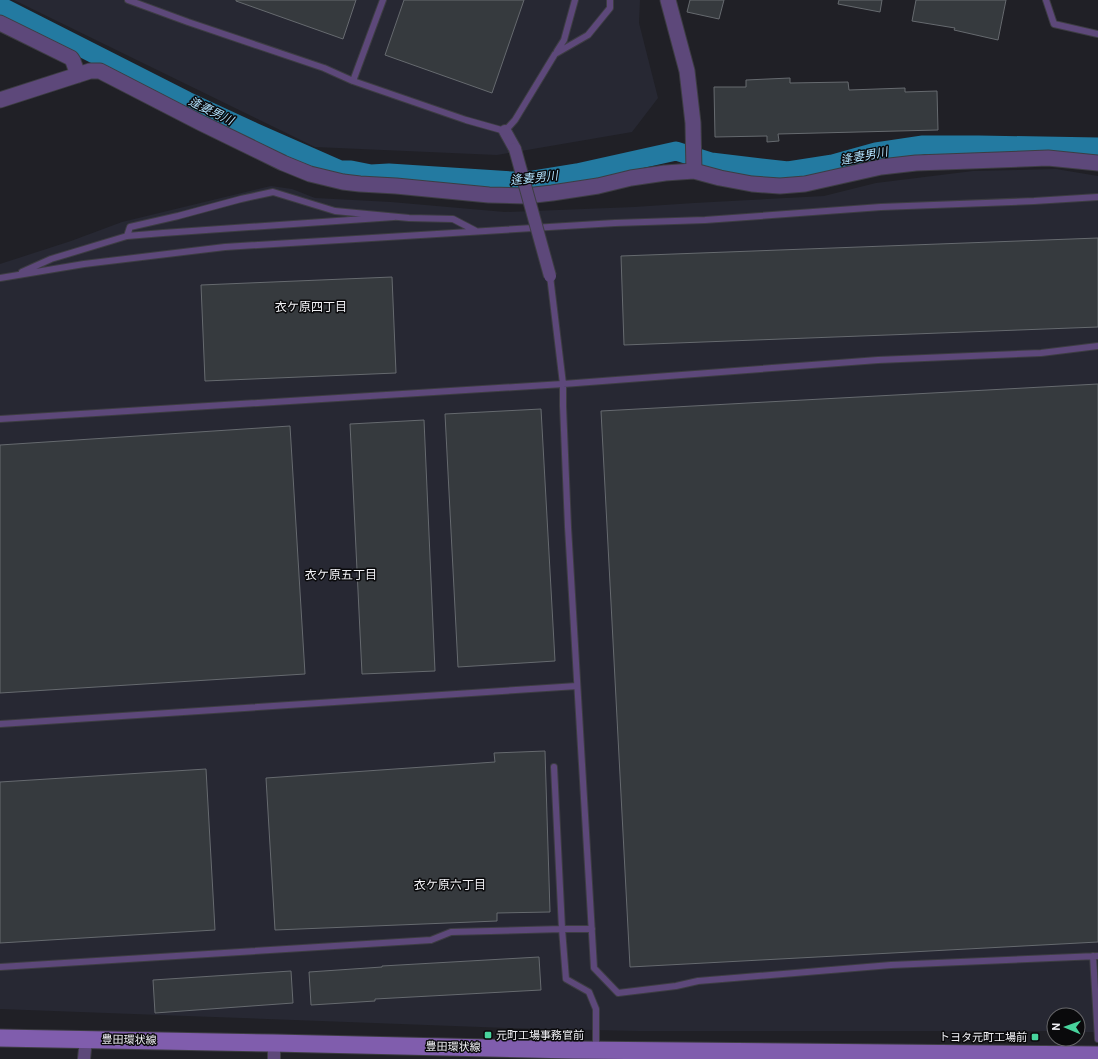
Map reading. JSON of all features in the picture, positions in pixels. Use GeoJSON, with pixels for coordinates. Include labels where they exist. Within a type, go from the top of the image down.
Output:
{"type":"FeatureCollection","features":[{"type":"Feature","properties":{"kind":"main road","name":"豊田環状線"},"geometry":{"type":"LineString","coordinates":[[0,1038],[86,1040],[274,1051],[574,1054],[596,1050],[1050,1057],[1098,1054]]}},
{"type":"Feature","properties":{"kind":"street"},"geometry":{"type":"LineString","coordinates":[[668,0],[688,71],[693,123],[694,160]]}},
{"type":"Feature","properties":{"kind":"street"},"geometry":{"type":"LineString","coordinates":[[0,23],[70,58],[73,61],[78,75]]}},
{"type":"Feature","properties":{"kind":"street"},"geometry":{"type":"LineString","coordinates":[[0,100],[90,71],[100,71],[283,164],[310,174],[343,182],[489,195],[526,196],[592,187],[630,178],[665,173],[694,160]]}},
{"type":"Feature","properties":{"kind":"street"},"geometry":{"type":"LineString","coordinates":[[505,131],[515,149],[550,276]]}},
{"type":"Feature","properties":{"kind":"street"},"geometry":{"type":"LineString","coordinates":[[694,160],[720,178],[752,184],[780,186],[805,184],[882,167],[916,163],[1048,158],[1098,163]]}},
{"type":"Feature","properties":{"kind":"street"},"geometry":{"type":"LineString","coordinates":[[84,1059],[86,1040]]}},
{"type":"Feature","properties":{"kind":"lane"},"geometry":{"type":"LineString","coordinates":[[128,0],[324,68],[353,81],[466,120],[505,131],[515,120],[554,54],[564,40],[575,0]]}},
{"type":"Feature","properties":{"kind":"lane"},"geometry":{"type":"LineString","coordinates":[[353,81],[383,0]]}},
{"type":"Feature","properties":{"kind":"lane"},"geometry":{"type":"LineString","coordinates":[[554,54],[588,35],[610,8],[610,0]]}},
{"type":"Feature","properties":{"kind":"lane"},"geometry":{"type":"LineString","coordinates":[[1046,0],[1054,24],[1098,34]]}},
{"type":"Feature","properties":{"kind":"lane"},"geometry":{"type":"LineString","coordinates":[[127,236],[130,228],[273,192],[335,211],[394,217],[453,219],[478,231]]}},
{"type":"Feature","properties":{"kind":"lane"},"geometry":{"type":"LineString","coordinates":[[0,278],[84,264],[225,247],[615,222],[705,220],[881,207],[1098,197]]}},
{"type":"Feature","properties":{"kind":"lane"},"geometry":{"type":"LineString","coordinates":[[11,276],[51,259],[127,236],[394,217]]}},
{"type":"Feature","properties":{"kind":"lane"},"geometry":{"type":"LineString","coordinates":[[550,276],[563,384],[563,421],[577,686],[594,968],[618,993],[676,986],[698,981],[891,965],[1095,956],[1098,1038]]}},
{"type":"Feature","properties":{"kind":"lane"},"geometry":{"type":"LineString","coordinates":[[0,418],[563,384],[878,360],[1040,353],[1098,346]]}},
{"type":"Feature","properties":{"kind":"lane"},"geometry":{"type":"LineString","coordinates":[[0,724],[577,686]]}},
{"type":"Feature","properties":{"kind":"lane"},"geometry":{"type":"LineString","coordinates":[[554,768],[566,979],[589,992],[596,1009],[596,1050]]}},
{"type":"Feature","properties":{"kind":"lane"},"geometry":{"type":"LineString","coordinates":[[0,967],[431,940],[451,932],[562,928],[592,929]]}},
{"type":"Feature","properties":{"kind":"shaded area"},"geometry":{"type":"Polygon","coordinates":[[[14,0],[640,0],[639,23],[658,98],[632,132],[497,155],[315,147],[14,0]]]}},
{"type":"Feature","properties":{"kind":"shaded area"},"geometry":{"type":"Polygon","coordinates":[[[1056,169],[1098,176],[1098,1032],[1086,1032],[1086,1007],[1046,1007],[1046,1031],[638,1031],[507,1028],[0,1009],[0,264],[71,241],[122,222],[271,186],[292,189],[315,198],[391,202],[505,212],[634,207],[824,196],[876,183],[973,171],[1056,169]]]}},
{"type":"Feature","properties":{"kind":"building"},"geometry":{"type":"Polygon","coordinates":[[[236,0],[356,0],[343,39],[236,0]]]}},
{"type":"Feature","properties":{"kind":"building"},"geometry":{"type":"Polygon","coordinates":[[[404,0],[524,0],[492,93],[385,55],[404,0]]]}},
{"type":"Feature","properties":{"kind":"building"},"geometry":{"type":"Polygon","coordinates":[[[690,0],[724,0],[719,19],[687,12],[690,0]]]}},
{"type":"Feature","properties":{"kind":"building"},"geometry":{"type":"Polygon","coordinates":[[[839,0],[882,0],[880,12],[838,4],[839,0]]]}},
{"type":"Feature","properties":{"kind":"building"},"geometry":{"type":"Polygon","coordinates":[[[916,0],[1006,0],[998,40],[954,30],[955,28],[912,21],[916,0]]]}},
{"type":"Feature","properties":{"kind":"building"},"geometry":{"type":"Polygon","coordinates":[[[790,78],[790,83],[848,82],[849,90],[905,88],[905,92],[937,91],[938,130],[778,134],[779,141],[767,142],[767,136],[715,137],[714,87],[746,87],[746,80],[790,78]]]}},
{"type":"Feature","properties":{"kind":"building"},"geometry":{"type":"Polygon","coordinates":[[[1098,238],[1098,327],[624,345],[621,256],[1098,238]]]}},
{"type":"Feature","properties":{"kind":"building"},"geometry":{"type":"Polygon","coordinates":[[[392,277],[396,373],[205,381],[201,285],[392,277]]]}},
{"type":"Feature","properties":{"kind":"building"},"geometry":{"type":"Polygon","coordinates":[[[1098,384],[1098,942],[630,967],[601,411],[1098,384]]]}},
{"type":"Feature","properties":{"kind":"building"},"geometry":{"type":"Polygon","coordinates":[[[541,409],[555,661],[458,667],[445,414],[541,409]]]}},
{"type":"Feature","properties":{"kind":"building"},"geometry":{"type":"Polygon","coordinates":[[[424,420],[435,671],[362,674],[350,424],[424,420]]]}},
{"type":"Feature","properties":{"kind":"building"},"geometry":{"type":"Polygon","coordinates":[[[290,426],[305,674],[0,693],[0,445],[290,426]]]}},
{"type":"Feature","properties":{"kind":"building"},"geometry":{"type":"Polygon","coordinates":[[[545,751],[550,912],[497,913],[497,921],[275,930],[266,778],[495,762],[494,753],[545,751]]]}},
{"type":"Feature","properties":{"kind":"building"},"geometry":{"type":"Polygon","coordinates":[[[206,769],[215,930],[0,943],[0,782],[206,769]]]}},
{"type":"Feature","properties":{"kind":"building"},"geometry":{"type":"Polygon","coordinates":[[[539,957],[541,990],[375,999],[375,1001],[311,1005],[309,972],[382,966],[539,957]]]}},
{"type":"Feature","properties":{"kind":"building"},"geometry":{"type":"Polygon","coordinates":[[[291,971],[293,1003],[155,1013],[153,980],[291,971]]]}},
{"type":"Feature","properties":{"kind":"waterway","name":"逢妻男川"},"geometry":{"type":"LineString","coordinates":[[0,6],[187,101],[254,132],[340,170],[351,170],[371,174],[389,173],[512,181],[534,180],[577,173],[676,151],[711,162],[788,171],[833,164],[876,152],[923,145],[1098,147]]}},
{"type":"Feature","properties":{"kind":"place","name":"元町工場事務官前"},"geometry":{"type":"Point","coordinates":[488,1035]}},
{"type":"Feature","properties":{"kind":"place","name":"トヨタ元町工場前"},"geometry":{"type":"Point","coordinates":[1035,1037]}},
{"type":"Feature","properties":{"kind":"district","name":"衣ケ原四丁目"},"geometry":{"type":"Point","coordinates":[311,307]}},
{"type":"Feature","properties":{"kind":"district","name":"衣ケ原五丁目"},"geometry":{"type":"Point","coordinates":[341,575]}},
{"type":"Feature","properties":{"kind":"district","name":"衣ケ原六丁目"},"geometry":{"type":"Point","coordinates":[450,885]}}]}
